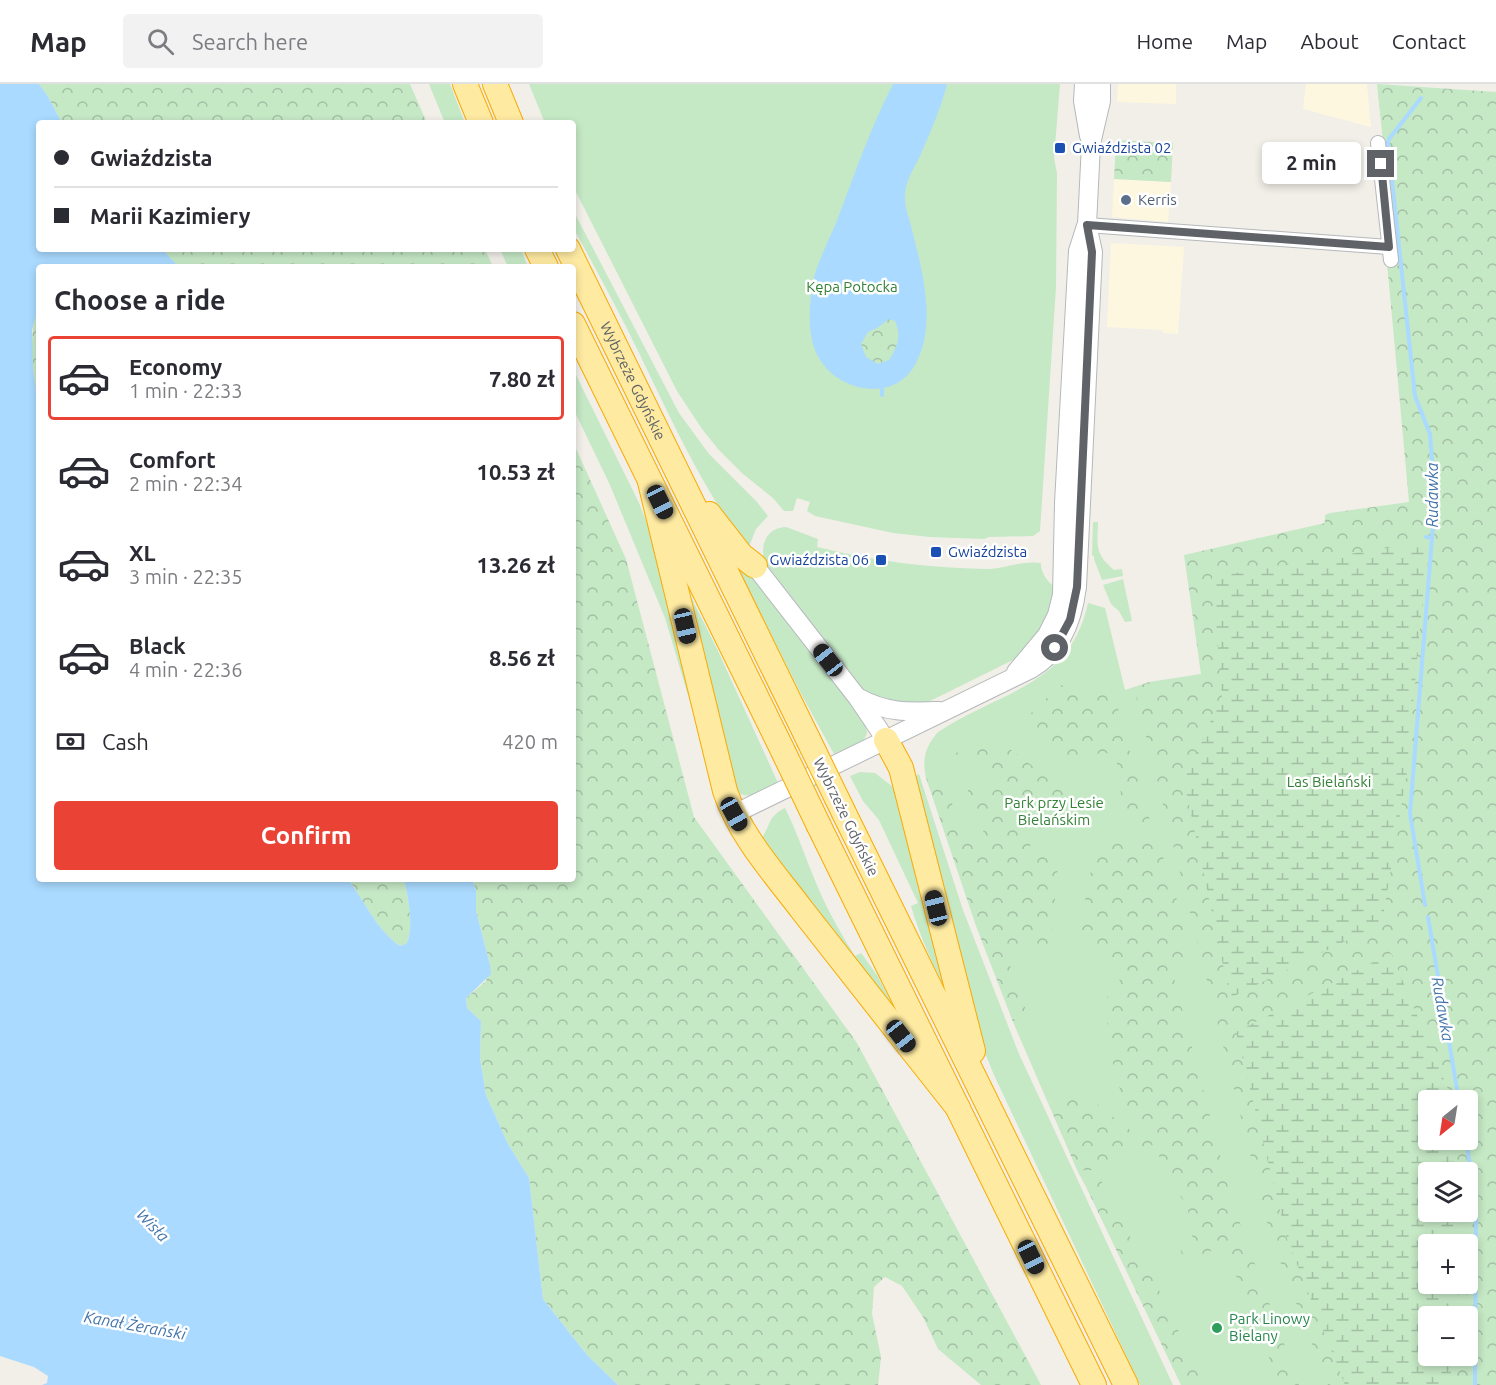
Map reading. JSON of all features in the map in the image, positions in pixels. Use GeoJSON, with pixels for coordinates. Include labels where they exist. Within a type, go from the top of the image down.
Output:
{"type":"FeatureCollection","features":[{"type":"Feature","properties":{"kind":"highway"},"geometry":{"type":"LineString","coordinates":[[465,84],[480,120]]}},
{"type":"Feature","properties":{"kind":"highway"},"geometry":{"type":"LineString","coordinates":[[495,84],[510,120]]}},
{"type":"Feature","properties":{"kind":"highway","name":"Wybrzeże Gdyńskie"},"geometry":{"type":"LineString","coordinates":[[576,265],[1126,1385]]}},
{"type":"Feature","properties":{"kind":"highway","name":"Wybrzeże Gdyńskie"},"geometry":{"type":"LineString","coordinates":[[576,330],[1094,1385]]}},
{"type":"Feature","properties":{"kind":"highway"},"geometry":{"type":"LineString","coordinates":[[676,471],[741,555],[755,566]]}},
{"type":"Feature","properties":{"kind":"highway"},"geometry":{"type":"LineString","coordinates":[[650,482],[725,791],[734,814],[750,841],[958,1108]]}},
{"type":"Feature","properties":{"kind":"highway"},"geometry":{"type":"LineString","coordinates":[[886,740],[900,768],[984,1097]]}},
{"type":"Feature","properties":{"kind":"street"},"geometry":{"type":"LineString","coordinates":[[734,814],[1040,663],[1055,648],[1066,630],[1077,587],[1092,252],[1087,225],[1090,144],[1083,101],[1084,84]]}},
{"type":"Feature","properties":{"kind":"street"},"geometry":{"type":"LineString","coordinates":[[1090,144],[1101,101],[1101,84]]}},
{"type":"Feature","properties":{"kind":"street"},"geometry":{"type":"LineString","coordinates":[[1087,225],[1390,253],[1378,143]]}},
{"type":"Feature","properties":{"kind":"street"},"geometry":{"type":"LineString","coordinates":[[1010,678],[1047,635],[1057,615],[1063,586],[1064,503],[1078,250],[1087,225]]}},
{"type":"Feature","properties":{"kind":"street"},"geometry":{"type":"LineString","coordinates":[[1064,538],[1079,522]]}},
{"type":"Feature","properties":{"kind":"street"},"geometry":{"type":"LineString","coordinates":[[755,566],[857,697],[886,740]]}},
{"type":"Feature","properties":{"kind":"street"},"geometry":{"type":"LineString","coordinates":[[857,697],[885,710],[944,711]]}},
{"type":"Feature","properties":{"kind":"shaded area"},"geometry":{"type":"Polygon","coordinates":[[[1118,84],[1176,84],[1176,104],[1117,102],[1118,84]]]}},
{"type":"Feature","properties":{"kind":"shaded area"},"geometry":{"type":"Polygon","coordinates":[[[1306,84],[1367,84],[1371,127],[1303,109],[1306,84]]]}},
{"type":"Feature","properties":{"kind":"shaded area"},"geometry":{"type":"Polygon","coordinates":[[[1114,179],[1171,182],[1168,222],[1112,217],[1114,179]]]}},
{"type":"Feature","properties":{"kind":"shaded area"},"geometry":{"type":"Polygon","coordinates":[[[1111,243],[1184,247],[1178,334],[1163,333],[1162,330],[1107,327],[1111,243]]]}},
{"type":"Feature","properties":{"kind":"green space"},"geometry":{"type":"Polygon","coordinates":[[[39,84],[410,84],[426,120],[60,120],[39,84]]]}},
{"type":"Feature","properties":{"kind":"green space"},"geometry":{"type":"Polygon","coordinates":[[[429,84],[450,84],[464,120],[444,120],[429,84]]]}},
{"type":"Feature","properties":{"kind":"green space","name":"Kępa Potocka"},"geometry":{"type":"Polygon","coordinates":[[[529,84],[1060,84],[1054,158],[1057,173],[1056,287],[1040,531],[1033,536],[984,539],[930,537],[893,533],[815,516],[807,511],[810,502],[797,498],[793,511],[784,511],[773,498],[743,474],[718,449],[677,391],[576,192],[576,120],[544,120],[529,84]]]}},
{"type":"Feature","properties":{"kind":"green space","name":"Las Bielański"},"geometry":{"type":"Polygon","coordinates":[[[1377,84],[1496,92],[1496,1385],[1328,1385],[1271,1238],[1134,688],[1149,682],[1152,689],[1201,674],[1184,555],[1325,523],[1325,515],[1330,513],[1409,502],[1387,262],[1390,206],[1377,84]]]}},
{"type":"Feature","properties":{"kind":"green space","name":"Las Bielański"},"geometry":{"type":"Polygon","coordinates":[[[1378,94],[1496,105],[1496,1385],[1183,1385],[1089,1186],[1086,1187],[1077,1170],[1082,1170],[1051,1101],[1048,1103],[1013,1022],[1018,1017],[926,778],[924,765],[930,743],[938,732],[1029,684],[1049,670],[1066,653],[1079,631],[1088,603],[1105,608],[1125,690],[1149,682],[1201,674],[1324,524],[1326,515],[1411,503],[1387,262],[1398,262],[1378,94]]]}},
{"type":"Feature","properties":{"kind":"green space"},"geometry":{"type":"Polygon","coordinates":[[[1116,140],[1173,143],[1171,182],[1114,179],[1116,140]]]}},
{"type":"Feature","properties":{"kind":"green space"},"geometry":{"type":"Polygon","coordinates":[[[576,216],[679,413],[709,454],[768,516],[756,529],[748,549],[703,480],[625,324],[576,233],[576,216]]]}},
{"type":"Feature","properties":{"kind":"green space"},"geometry":{"type":"Polygon","coordinates":[[[165,252],[486,252],[492,264],[176,264],[165,252]]]}},
{"type":"Feature","properties":{"kind":"green space"},"geometry":{"type":"Polygon","coordinates":[[[501,252],[522,252],[527,264],[507,264],[501,252]]]}},
{"type":"Feature","properties":{"kind":"green space"},"geometry":{"type":"Polygon","coordinates":[[[36,315],[36,390],[32,344],[36,315]]]}},
{"type":"Feature","properties":{"kind":"green space"},"geometry":{"type":"Polygon","coordinates":[[[889,319],[895,321],[897,326],[898,342],[889,360],[878,364],[866,357],[861,344],[868,332],[889,319]]]}},
{"type":"Feature","properties":{"kind":"green space"},"geometry":{"type":"Polygon","coordinates":[[[576,375],[639,503],[650,531],[702,742],[665,618],[610,485],[576,414],[576,375]]]}},
{"type":"Feature","properties":{"kind":"green space"},"geometry":{"type":"Polygon","coordinates":[[[576,449],[626,559],[694,817],[857,1043],[1041,1385],[981,1385],[938,1349],[923,1317],[902,1286],[885,1277],[874,1287],[872,1314],[881,1357],[878,1385],[618,1385],[587,1355],[543,1299],[529,1178],[507,1142],[486,1095],[480,1058],[481,1021],[467,1008],[466,998],[486,981],[490,965],[476,911],[476,890],[473,882],[576,882],[576,449]]]}},
{"type":"Feature","properties":{"kind":"green space"},"geometry":{"type":"Polygon","coordinates":[[[1093,522],[1098,522],[1100,554],[1114,570],[1122,569],[1123,576],[1102,580],[1092,555],[1093,522]]]}},
{"type":"Feature","properties":{"kind":"green space"},"geometry":{"type":"Polygon","coordinates":[[[786,527],[818,539],[817,547],[901,563],[986,569],[1041,563],[1045,577],[1056,587],[1045,625],[1021,654],[1013,660],[924,704],[911,706],[866,693],[764,561],[763,549],[766,538],[774,530],[786,527]]]}},
{"type":"Feature","properties":{"kind":"green space"},"geometry":{"type":"Polygon","coordinates":[[[1422,542],[1426,561],[1407,772],[1382,923],[1230,998],[1184,781],[1222,696],[1212,577],[1422,542]]]}},
{"type":"Feature","properties":{"kind":"green space"},"geometry":{"type":"Polygon","coordinates":[[[727,546],[807,644],[865,721],[867,733],[864,740],[834,754],[799,690],[727,546]]]}},
{"type":"Feature","properties":{"kind":"green space"},"geometry":{"type":"Polygon","coordinates":[[[1123,579],[1132,621],[1125,622],[1119,611],[1111,604],[1103,585],[1123,579]]]}},
{"type":"Feature","properties":{"kind":"green space"},"geometry":{"type":"Polygon","coordinates":[[[686,587],[778,783],[757,794],[747,795],[736,792],[686,587]]]}},
{"type":"Feature","properties":{"kind":"green space"},"geometry":{"type":"Polygon","coordinates":[[[1060,685],[1114,694],[1145,806],[1174,888],[1188,947],[1174,978],[1232,1201],[1299,1385],[1280,1385],[1224,1246],[1183,1261],[1180,1246],[1193,1241],[1188,1210],[1153,1145],[1127,1148],[1111,1164],[1100,1169],[1077,1170],[1048,1103],[1067,1093],[1080,1091],[1134,1133],[1147,1132],[1125,1109],[1107,1040],[1107,996],[1120,991],[1119,962],[1082,935],[1082,915],[1098,837],[1137,844],[1140,821],[1124,818],[1116,756],[1103,752],[1077,761],[1052,748],[1021,723],[1060,685]]]}},
{"type":"Feature","properties":{"kind":"green space"},"geometry":{"type":"Polygon","coordinates":[[[1007,747],[1073,796],[1032,822],[1030,850],[1059,853],[1051,944],[1006,954],[1026,1010],[1013,1022],[976,926],[926,778],[948,790],[961,833],[983,839],[984,820],[972,817],[966,778],[987,791],[994,772],[972,761],[953,765],[951,754],[976,748],[1007,747]]]}},
{"type":"Feature","properties":{"kind":"green space"},"geometry":{"type":"Polygon","coordinates":[[[860,772],[875,773],[893,787],[896,786],[952,999],[919,930],[911,906],[918,903],[879,820],[863,801],[850,776],[860,772]]]}},
{"type":"Feature","properties":{"kind":"green space"},"geometry":{"type":"Polygon","coordinates":[[[919,774],[963,910],[1019,1054],[1173,1385],[1140,1385],[994,1075],[978,1036],[912,778],[919,774]]]}},
{"type":"Feature","properties":{"kind":"green space"},"geometry":{"type":"Polygon","coordinates":[[[785,808],[821,895],[837,926],[855,956],[861,953],[877,975],[906,1031],[758,840],[765,833],[774,816],[785,808]]]}},
{"type":"Feature","properties":{"kind":"green space"},"geometry":{"type":"Polygon","coordinates":[[[350,882],[405,882],[410,919],[407,943],[400,946],[384,932],[350,882]]]}},
{"type":"Feature","properties":{"kind":"green space"},"geometry":{"type":"Polygon","coordinates":[[[1391,953],[1448,1090],[1418,1090],[1418,1150],[1454,1150],[1454,1162],[1418,1162],[1418,1222],[1453,1222],[1453,1234],[1418,1234],[1418,1294],[1452,1294],[1452,1306],[1418,1306],[1418,1366],[1451,1366],[1451,1385],[1345,1385],[1287,1239],[1236,1032],[1391,953]]]}},
{"type":"Feature","properties":{"kind":"green space"},"geometry":{"type":"Polygon","coordinates":[[[1101,1180],[1121,1221],[1150,1271],[1204,1385],[1181,1385],[1086,1187],[1101,1180]]]}},
{"type":"Feature","properties":{"kind":"water"},"geometry":{"type":"Polygon","coordinates":[[[0,84],[39,84],[60,120],[36,120],[36,252],[165,252],[176,264],[36,264],[36,316],[32,330],[36,390],[36,882],[350,882],[384,932],[400,946],[407,943],[410,927],[410,911],[405,882],[473,882],[476,890],[476,911],[491,974],[466,998],[467,1008],[481,1021],[480,1058],[486,1095],[507,1142],[529,1178],[543,1299],[587,1355],[618,1385],[42,1385],[47,1383],[48,1376],[34,1367],[0,1356],[0,84]]]}},
{"type":"Feature","properties":{"kind":"water"},"geometry":{"type":"Polygon","coordinates":[[[893,84],[947,84],[942,102],[905,193],[906,207],[926,296],[926,331],[922,347],[916,363],[907,376],[895,384],[867,389],[853,386],[840,379],[828,370],[819,358],[812,342],[810,305],[812,287],[819,263],[893,84]],[[889,319],[868,332],[861,344],[866,357],[878,364],[889,360],[896,346],[898,332],[895,321],[889,319]]]}},
{"type":"Feature","properties":{"kind":"waterway","name":"Rudawka"},"geometry":{"type":"LineString","coordinates":[[1421,98],[1388,143],[1415,396],[1430,434],[1435,501],[1410,813],[1425,905]]}},
{"type":"Feature","properties":{"kind":"waterway"},"geometry":{"type":"LineString","coordinates":[[882,389],[882,395]]}},
{"type":"Feature","properties":{"kind":"waterway","name":"Rudawka"},"geometry":{"type":"LineString","coordinates":[[1426,537],[1432,538]]}},
{"type":"Feature","properties":{"kind":"waterway","name":"Rudawka"},"geometry":{"type":"LineString","coordinates":[[1428,917],[1457,1090]]}},
{"type":"Feature","properties":{"kind":"waterway","name":"Rudawka"},"geometry":{"type":"LineString","coordinates":[[1468,1150],[1476,1203],[1475,1385]]}},
{"type":"Feature","properties":{"kind":"place","name":"Gwiaździsta 02"},"geometry":{"type":"Point","coordinates":[1060,148]}},
{"type":"Feature","properties":{"kind":"place","name":"Kerris"},"geometry":{"type":"Point","coordinates":[1126,200]}},
{"type":"Feature","properties":{"kind":"place","name":"Gwiaździsta"},"geometry":{"type":"Point","coordinates":[936,552]}},
{"type":"Feature","properties":{"kind":"place","name":"Gwiaździsta 06"},"geometry":{"type":"Point","coordinates":[881,560]}},
{"type":"Feature","properties":{"kind":"place","name":"Park Linowy Bielany"},"geometry":{"type":"Point","coordinates":[1217,1328]}},
{"type":"Feature","properties":{"kind":"route"},"geometry":{"type":"LineString","coordinates":[[1055,648],[1070,620],[1077,587],[1092,252],[1087,225],[1389,247],[1381,164]]}},
{"type":"Feature","properties":{"kind":"park label","name":"Park przy Lesie Bielańskim"},"geometry":{"type":"Point","coordinates":[1054,812]}},
{"type":"Feature","properties":{"kind":"water label","name":"Wisła"},"geometry":{"type":"Point","coordinates":[153,1225]}},
{"type":"Feature","properties":{"kind":"water label","name":"Kanał Żerański"},"geometry":{"type":"Point","coordinates":[135,1325]}}]}
